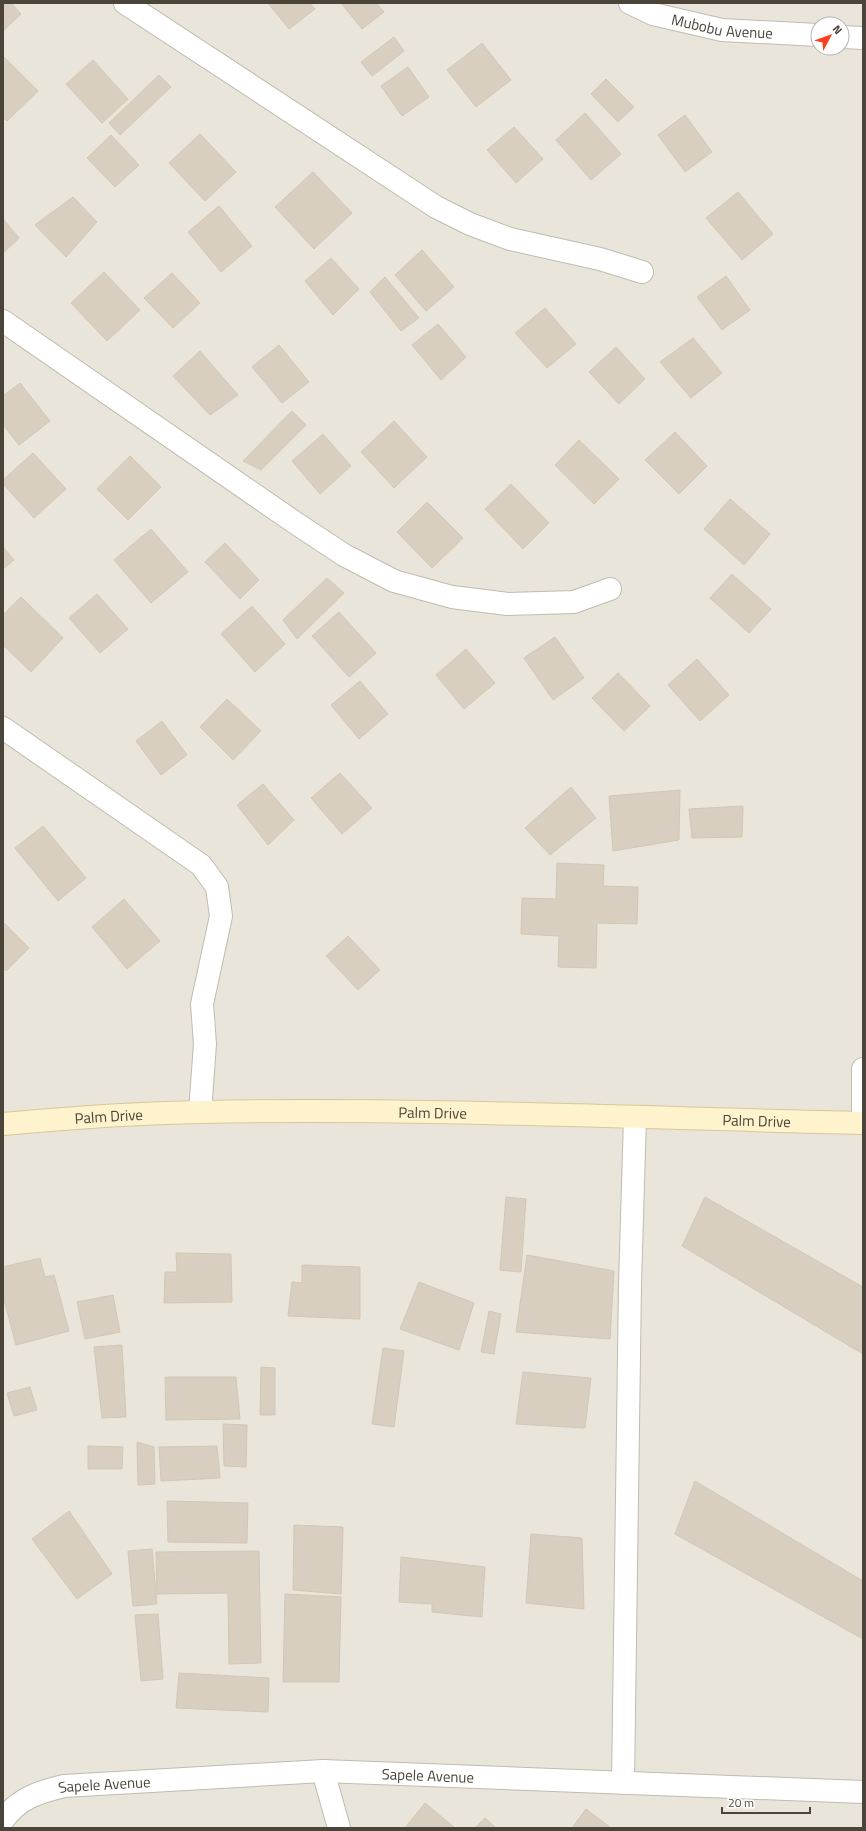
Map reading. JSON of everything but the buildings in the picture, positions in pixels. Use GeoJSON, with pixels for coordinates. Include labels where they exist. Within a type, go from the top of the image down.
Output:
{"type":"FeatureCollection","features":[{"type":"Feature","properties":{"kind":"street"},"geometry":{"type":"LineString","coordinates":[[125,3],[443,211],[470,224],[510,239],[600,259],[642,272]]}},
{"type":"Feature","properties":{"kind":"street","name":"Mubobu Avenue"},"geometry":{"type":"LineString","coordinates":[[630,3],[653,14],[722,30],[810,35]]}},
{"type":"Feature","properties":{"kind":"street"},"geometry":{"type":"LineString","coordinates":[[850,37],[863,38]]}},
{"type":"Feature","properties":{"kind":"street"},"geometry":{"type":"LineString","coordinates":[[3,321],[344,555],[394,581],[452,597],[508,604],[574,602],[610,589]]}},
{"type":"Feature","properties":{"kind":"street"},"geometry":{"type":"LineString","coordinates":[[3,728],[200,865],[217,887],[221,916],[202,1004],[205,1044],[200,1112]]}},
{"type":"Feature","properties":{"kind":"street"},"geometry":{"type":"LineString","coordinates":[[863,1070],[863,1123]]}},
{"type":"Feature","properties":{"kind":"street","name":"Palm Drive"},"geometry":{"type":"LineString","coordinates":[[3,1124],[78,1118],[200,1112],[361,1111],[863,1123]]}},
{"type":"Feature","properties":{"kind":"street"},"geometry":{"type":"LineString","coordinates":[[623,1782],[630,1292],[636,1118]]}},
{"type":"Feature","properties":{"kind":"street"},"geometry":{"type":"LineString","coordinates":[[323,1771],[340,1828]]}},
{"type":"Feature","properties":{"kind":"street","name":"Sapele Avenue"},"geometry":{"type":"LineString","coordinates":[[3,1820],[20,1802],[36,1793],[64,1786],[323,1771],[863,1792]]}},
{"type":"Feature","properties":{"kind":"shaded area"},"geometry":{"type":"Polygon","coordinates":[[[3,3],[863,3],[863,1828],[3,1828],[3,3]]]}}]}
